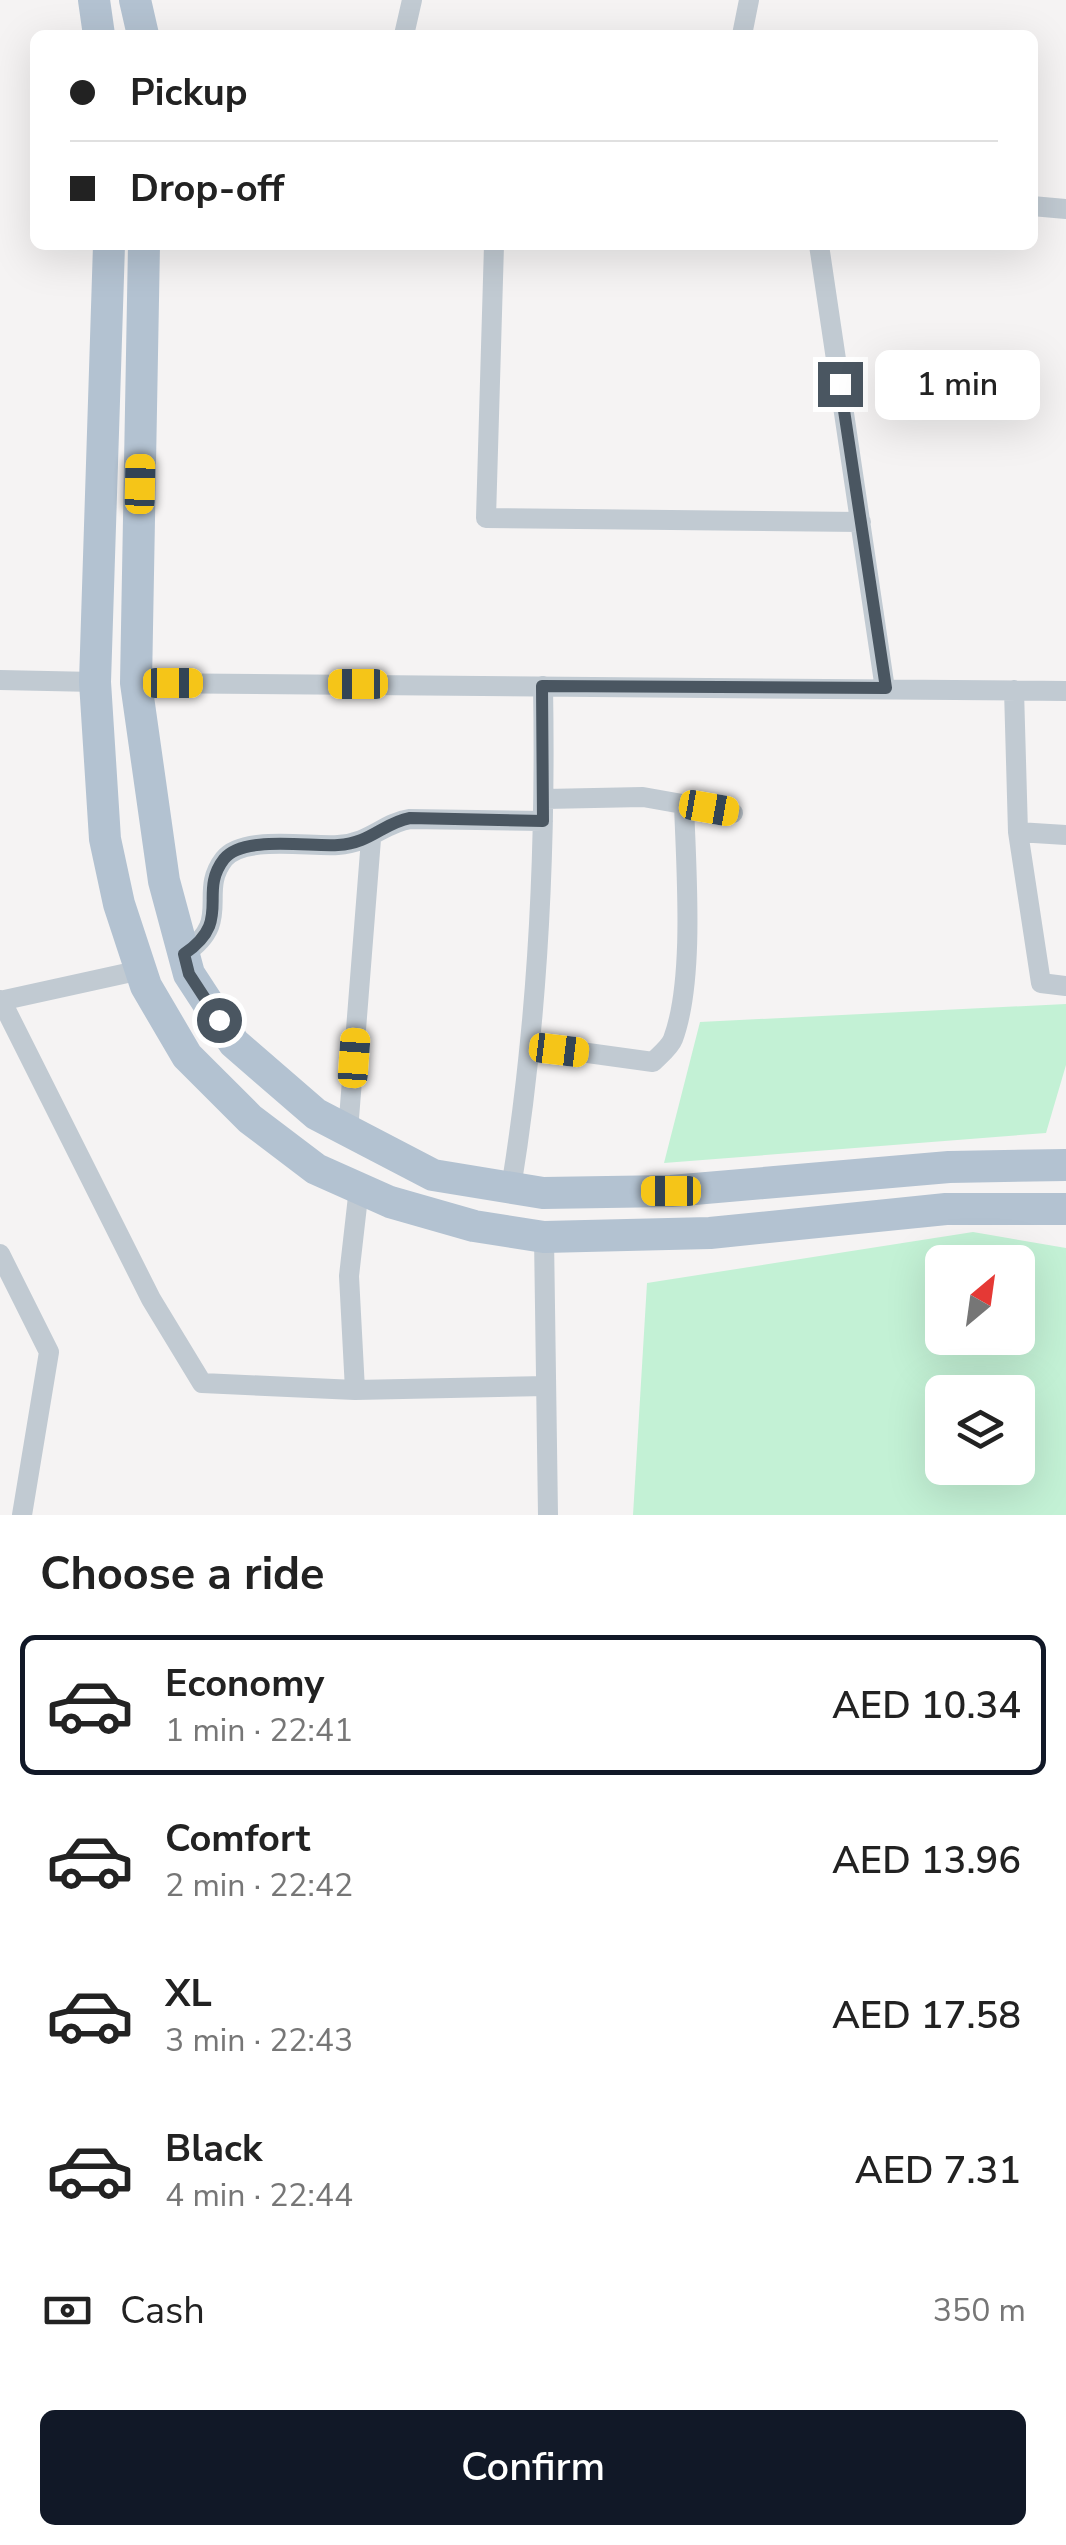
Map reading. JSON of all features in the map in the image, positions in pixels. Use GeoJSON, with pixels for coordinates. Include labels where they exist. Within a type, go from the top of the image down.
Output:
{"type":"FeatureCollection","features":[{"type":"Feature","properties":{"kind":"main road"},"geometry":{"type":"LineString","coordinates":[[94,0],[98,30]]}},
{"type":"Feature","properties":{"kind":"main road"},"geometry":{"type":"LineString","coordinates":[[135,0],[141,30]]}},
{"type":"Feature","properties":{"kind":"main road"},"geometry":{"type":"LineString","coordinates":[[108,250],[95,682],[105,839],[119,904],[140,970],[187,1056],[237,1106],[316,1169],[390,1202],[474,1226],[544,1237],[777,1228],[946,1208],[1066,1209]]}},
{"type":"Feature","properties":{"kind":"main road"},"geometry":{"type":"LineString","coordinates":[[144,250],[136,683],[164,881],[189,974],[234,1043],[316,1114],[432,1175],[511,1188],[543,1192],[671,1191],[949,1167],[1066,1165]]}},
{"type":"Feature","properties":{"kind":"main road"},"geometry":{"type":"LineString","coordinates":[[844,1177],[854,1216]]}},
{"type":"Feature","properties":{"kind":"street"},"geometry":{"type":"LineString","coordinates":[[405,30],[412,0]]}},
{"type":"Feature","properties":{"kind":"street"},"geometry":{"type":"LineString","coordinates":[[743,30],[749,0]]}},
{"type":"Feature","properties":{"kind":"street"},"geometry":{"type":"LineString","coordinates":[[1038,207],[1066,209]]}},
{"type":"Feature","properties":{"kind":"street"},"geometry":{"type":"LineString","coordinates":[[494,250],[486,518],[860,522]]}},
{"type":"Feature","properties":{"kind":"street"},"geometry":{"type":"LineString","coordinates":[[820,250],[886,688]]}},
{"type":"Feature","properties":{"kind":"street"},"geometry":{"type":"LineString","coordinates":[[0,680],[95,682]]}},
{"type":"Feature","properties":{"kind":"street"},"geometry":{"type":"LineString","coordinates":[[136,683],[1066,691]]}},
{"type":"Feature","properties":{"kind":"street"},"geometry":{"type":"LineString","coordinates":[[511,1188],[530,1044],[545,799],[542,686]]}},
{"type":"Feature","properties":{"kind":"street"},"geometry":{"type":"LineString","coordinates":[[1014,690],[1018,832],[1041,984],[1066,986]]}},
{"type":"Feature","properties":{"kind":"street"},"geometry":{"type":"LineString","coordinates":[[545,799],[643,797],[733,813]]}},
{"type":"Feature","properties":{"kind":"street"},"geometry":{"type":"LineString","coordinates":[[530,1044],[653,1062],[673,1042],[688,916],[684,804]]}},
{"type":"Feature","properties":{"kind":"street"},"geometry":{"type":"LineString","coordinates":[[184,954],[202,942],[212,926],[216,880],[224,859],[242,845],[341,845],[370,840],[399,820],[410,818],[543,821]]}},
{"type":"Feature","properties":{"kind":"street"},"geometry":{"type":"LineString","coordinates":[[1018,832],[1066,835]]}},
{"type":"Feature","properties":{"kind":"street"},"geometry":{"type":"LineString","coordinates":[[348,1131],[370,840]]}},
{"type":"Feature","properties":{"kind":"street"},"geometry":{"type":"LineString","coordinates":[[140,970],[1,1000],[151,1299],[202,1382],[354,1390],[546,1386]]}},
{"type":"Feature","properties":{"kind":"street"},"geometry":{"type":"LineString","coordinates":[[354,1390],[349,1276],[359,1188]]}},
{"type":"Feature","properties":{"kind":"street"},"geometry":{"type":"LineString","coordinates":[[544,1237],[548,1515]]}},
{"type":"Feature","properties":{"kind":"street"},"geometry":{"type":"LineString","coordinates":[[0,1254],[49,1352],[22,1515]]}},
{"type":"Feature","properties":{"kind":"green space"},"geometry":{"type":"Polygon","coordinates":[[[1066,1004],[1066,1065],[1046,1133],[664,1163],[700,1022],[1066,1004]]]}},
{"type":"Feature","properties":{"kind":"green space"},"geometry":{"type":"Polygon","coordinates":[[[973,1232],[1066,1248],[1066,1515],[633,1515],[647,1283],[973,1232]]]}},
{"type":"Feature","properties":{"kind":"route"},"geometry":{"type":"LineString","coordinates":[[219,1020],[189,974],[184,954],[202,942],[212,926],[216,880],[224,859],[242,845],[341,845],[370,840],[399,820],[410,818],[543,821],[542,686],[886,688],[840,384]]}}]}
